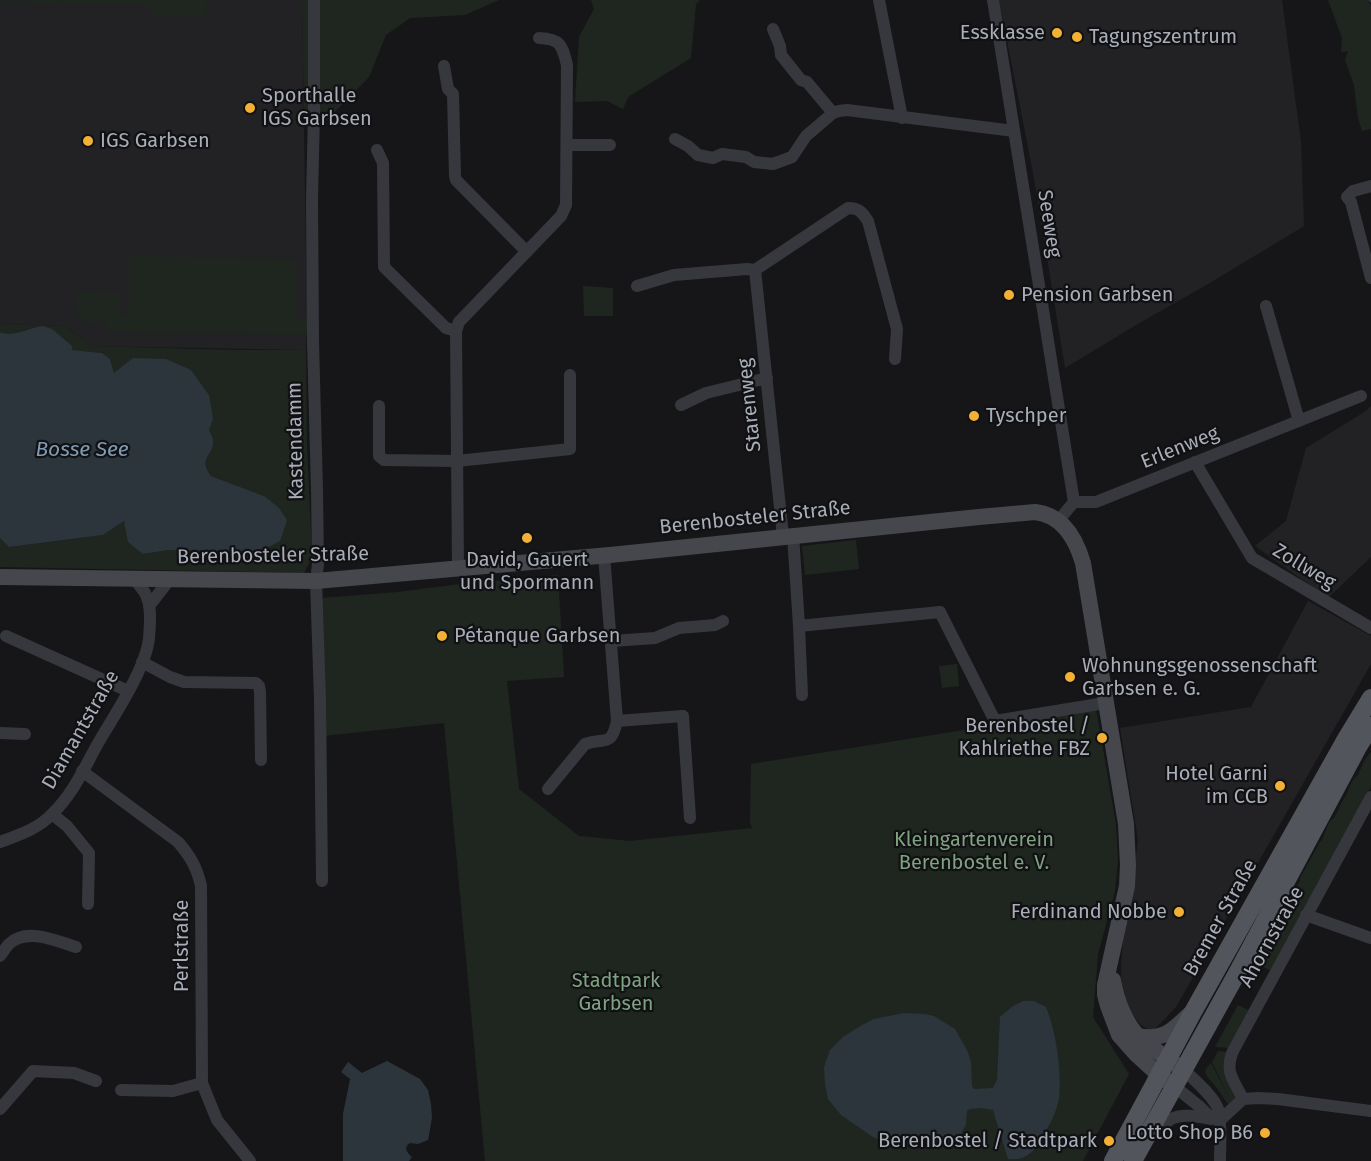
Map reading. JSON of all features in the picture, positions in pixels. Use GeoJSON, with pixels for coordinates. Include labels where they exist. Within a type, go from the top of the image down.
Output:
{"type":"FeatureCollection","features":[{"type":"Feature","properties":{"kind":"main road","name":"Bremer Straße"},"geometry":{"type":"LineString","coordinates":[[1133,1161],[1172,1077],[1168,1059],[1371,698]]}},
{"type":"Feature","properties":{"kind":"main road","name":"Bremer Straße"},"geometry":{"type":"LineString","coordinates":[[1113,1161],[1172,1077],[1371,726]]}},
{"type":"Feature","properties":{"kind":"street","name":"Kastendamm"},"geometry":{"type":"LineString","coordinates":[[314,0],[312,199],[322,881]]}},
{"type":"Feature","properties":{"kind":"street"},"geometry":{"type":"LineString","coordinates":[[879,0],[902,118]]}},
{"type":"Feature","properties":{"kind":"street","name":"Seeweg"},"geometry":{"type":"LineString","coordinates":[[993,0],[1074,502]]}},
{"type":"Feature","properties":{"kind":"street"},"geometry":{"type":"LineString","coordinates":[[773,29],[781,55],[833,113]]}},
{"type":"Feature","properties":{"kind":"street"},"geometry":{"type":"LineString","coordinates":[[458,569],[456,331],[459,322],[561,216],[566,205],[567,65],[562,46],[553,38],[539,38]]}},
{"type":"Feature","properties":{"kind":"street"},"geometry":{"type":"LineString","coordinates":[[444,66],[448,89],[453,94],[456,180],[527,252]]}},
{"type":"Feature","properties":{"kind":"street"},"geometry":{"type":"LineString","coordinates":[[675,139],[698,155],[713,158],[722,154],[773,164],[792,157],[806,136],[838,111],[847,110],[1014,131]]}},
{"type":"Feature","properties":{"kind":"street"},"geometry":{"type":"LineString","coordinates":[[567,145],[610,145]]}},
{"type":"Feature","properties":{"kind":"street"},"geometry":{"type":"LineString","coordinates":[[377,150],[383,163],[384,267],[446,328],[456,331]]}},
{"type":"Feature","properties":{"kind":"street"},"geometry":{"type":"LineString","coordinates":[[1371,186],[1353,191],[1347,197],[1351,202],[1371,278]]}},
{"type":"Feature","properties":{"kind":"street"},"geometry":{"type":"LineString","coordinates":[[637,286],[674,275],[755,270],[848,208],[855,208],[862,212],[868,221],[897,329],[896,360]]}},
{"type":"Feature","properties":{"kind":"street","name":"Starenweg"},"geometry":{"type":"LineString","coordinates":[[755,270],[799,626],[802,695]]}},
{"type":"Feature","properties":{"kind":"street"},"geometry":{"type":"LineString","coordinates":[[1266,306],[1299,420]]}},
{"type":"Feature","properties":{"kind":"street"},"geometry":{"type":"LineString","coordinates":[[379,406],[378,452],[384,460],[457,461],[570,449],[570,375]]}},
{"type":"Feature","properties":{"kind":"street"},"geometry":{"type":"LineString","coordinates":[[681,405],[705,393],[767,378]]}},
{"type":"Feature","properties":{"kind":"street","name":"Erlenweg"},"geometry":{"type":"LineString","coordinates":[[1074,502],[1096,502],[1361,396]]}},
{"type":"Feature","properties":{"kind":"street","name":"Zollweg"},"geometry":{"type":"LineString","coordinates":[[1195,462],[1252,558],[1371,628]]}},
{"type":"Feature","properties":{"kind":"street"},"geometry":{"type":"LineString","coordinates":[[1074,502],[1058,521],[1072,536],[1083,563],[1126,824],[1128,865],[1125,896],[1105,985],[1108,1006],[1119,1035],[1135,1053],[1172,1077],[1215,1120],[1221,1132],[1220,1161]]}},
{"type":"Feature","properties":{"kind":"street","name":"Berenbosteler Straße"},"geometry":{"type":"LineString","coordinates":[[0,577],[316,581],[1035,512],[1043,513],[1058,521]]}},
{"type":"Feature","properties":{"kind":"street"},"geometry":{"type":"LineString","coordinates":[[548,789],[585,744],[611,738],[617,721],[604,555]]}},
{"type":"Feature","properties":{"kind":"street","name":"Diamantstraße"},"geometry":{"type":"LineString","coordinates":[[0,842],[42,823],[62,804],[128,691],[142,662],[149,639],[149,606],[145,594],[134,578]]}},
{"type":"Feature","properties":{"kind":"street"},"geometry":{"type":"LineString","coordinates":[[149,606],[170,579]]}},
{"type":"Feature","properties":{"kind":"street"},"geometry":{"type":"LineString","coordinates":[[799,626],[940,612],[995,721],[1105,703]]}},
{"type":"Feature","properties":{"kind":"street"},"geometry":{"type":"LineString","coordinates":[[612,641],[655,638],[679,628],[715,625],[723,621]]}},
{"type":"Feature","properties":{"kind":"street"},"geometry":{"type":"LineString","coordinates":[[6,636],[128,691]]}},
{"type":"Feature","properties":{"kind":"street"},"geometry":{"type":"LineString","coordinates":[[142,662],[184,682],[256,683],[260,692],[261,760]]}},
{"type":"Feature","properties":{"kind":"street"},"geometry":{"type":"LineString","coordinates":[[617,721],[683,716],[690,818]]}},
{"type":"Feature","properties":{"kind":"street"},"geometry":{"type":"LineString","coordinates":[[0,733],[25,734]]}},
{"type":"Feature","properties":{"kind":"street","name":"Perlstraße"},"geometry":{"type":"LineString","coordinates":[[82,771],[178,842],[197,871],[201,886],[202,1083],[217,1120],[250,1161]]}},
{"type":"Feature","properties":{"kind":"street","name":"Ahornstraße"},"geometry":{"type":"LineString","coordinates":[[1243,1099],[1229,1072],[1230,1058],[1371,796]]}},
{"type":"Feature","properties":{"kind":"street"},"geometry":{"type":"LineString","coordinates":[[52,814],[67,826],[89,853],[88,904]]}},
{"type":"Feature","properties":{"kind":"street"},"geometry":{"type":"LineString","coordinates":[[1306,915],[1371,938]]}},
{"type":"Feature","properties":{"kind":"street"},"geometry":{"type":"LineString","coordinates":[[0,956],[9,944],[29,936],[47,938],[76,947]]}},
{"type":"Feature","properties":{"kind":"street"},"geometry":{"type":"LineString","coordinates":[[1110,963],[1114,988],[1129,1024],[1138,1036],[1168,1059]]}},
{"type":"Feature","properties":{"kind":"street"},"geometry":{"type":"LineString","coordinates":[[1138,1036],[1151,1038],[1164,1035],[1193,1012]]}},
{"type":"Feature","properties":{"kind":"street"},"geometry":{"type":"LineString","coordinates":[[0,1109],[33,1071],[74,1073],[96,1081]]}},
{"type":"Feature","properties":{"kind":"street"},"geometry":{"type":"LineString","coordinates":[[1172,1077],[1199,1084],[1218,1107],[1215,1120]]}},
{"type":"Feature","properties":{"kind":"street"},"geometry":{"type":"LineString","coordinates":[[121,1090],[172,1091],[202,1083]]}},
{"type":"Feature","properties":{"kind":"street"},"geometry":{"type":"LineString","coordinates":[[1144,1141],[1178,1117],[1192,1116],[1215,1120],[1243,1099],[1278,1099],[1371,1111]]}},
{"type":"Feature","properties":{"kind":"shaded area"},"geometry":{"type":"Polygon","coordinates":[[[0,0],[302,0],[306,350],[92,346],[65,326],[0,324],[0,0]]]}},
{"type":"Feature","properties":{"kind":"shaded area"},"geometry":{"type":"Polygon","coordinates":[[[999,0],[1282,0],[1301,142],[1304,226],[1065,368],[1034,178],[999,0]]]}},
{"type":"Feature","properties":{"kind":"shaded area"},"geometry":{"type":"Polygon","coordinates":[[[1371,406],[1371,557],[1328,598],[1255,546],[1286,521],[1306,448],[1371,406]]]}},
{"type":"Feature","properties":{"kind":"shaded area"},"geometry":{"type":"Polygon","coordinates":[[[1308,601],[1371,636],[1371,664],[1176,1007],[1152,1032],[1141,1025],[1132,1014],[1122,991],[1123,939],[1138,840],[1120,728],[1251,707],[1308,601]]]}},
{"type":"Feature","properties":{"kind":"green space"},"geometry":{"type":"Polygon","coordinates":[[[0,0],[207,0],[206,15],[159,17],[143,4],[1,2],[0,0]]]}},
{"type":"Feature","properties":{"kind":"green space"},"geometry":{"type":"Polygon","coordinates":[[[302,0],[499,0],[465,15],[410,18],[386,35],[369,77],[323,124],[304,112],[302,0]]]}},
{"type":"Feature","properties":{"kind":"green space"},"geometry":{"type":"Polygon","coordinates":[[[591,0],[700,0],[696,4],[691,58],[628,97],[623,109],[607,101],[575,102],[579,37],[594,9],[591,0]]]}},
{"type":"Feature","properties":{"kind":"green space"},"geometry":{"type":"Polygon","coordinates":[[[1328,0],[1371,0],[1368,2],[1371,5],[1371,129],[1362,131],[1354,85],[1345,60],[1348,51],[1341,52],[1342,38],[1328,0]]]}},
{"type":"Feature","properties":{"kind":"green space"},"geometry":{"type":"Polygon","coordinates":[[[129,256],[296,259],[296,319],[307,319],[307,335],[107,332],[107,322],[97,320],[92,326],[75,313],[78,292],[120,293],[120,315],[129,315],[129,256]]]}},
{"type":"Feature","properties":{"kind":"green space"},"geometry":{"type":"Polygon","coordinates":[[[583,286],[613,288],[613,316],[584,316],[583,286]]]}},
{"type":"Feature","properties":{"kind":"green space"},"geometry":{"type":"Polygon","coordinates":[[[0,324],[65,326],[92,346],[306,350],[312,558],[304,573],[0,567],[0,538],[9,547],[103,535],[124,521],[143,554],[169,550],[264,496],[211,476],[206,467],[209,395],[191,370],[114,373],[110,359],[102,353],[72,350],[35,327],[9,335],[0,332],[0,324]]]}},
{"type":"Feature","properties":{"kind":"green space"},"geometry":{"type":"Polygon","coordinates":[[[856,540],[859,569],[805,575],[802,546],[856,540]]]}},
{"type":"Feature","properties":{"kind":"green space","name":"Stadtpark Garbsen"},"geometry":{"type":"Polygon","coordinates":[[[558,575],[564,677],[507,681],[519,789],[579,836],[630,841],[752,828],[750,822],[751,764],[1096,709],[1116,824],[1118,860],[1115,891],[1098,954],[1093,1017],[1129,1074],[1083,1161],[485,1161],[444,723],[323,736],[321,598],[558,575]]]}},
{"type":"Feature","properties":{"kind":"green space"},"geometry":{"type":"Polygon","coordinates":[[[957,664],[959,686],[942,688],[939,666],[957,664]]]}},
{"type":"Feature","properties":{"kind":"green space"},"geometry":{"type":"Polygon","coordinates":[[[1371,752],[1371,787],[1271,971],[1258,964],[1265,944],[1328,825],[1371,752]]]}},
{"type":"Feature","properties":{"kind":"green space"},"geometry":{"type":"Polygon","coordinates":[[[1238,1005],[1250,1011],[1230,1048],[1215,1047],[1238,1005]]]}},
{"type":"Feature","properties":{"kind":"green space"},"geometry":{"type":"Polygon","coordinates":[[[1218,1051],[1228,1052],[1224,1070],[1227,1081],[1237,1098],[1228,1104],[1205,1070],[1211,1063],[1229,1097],[1212,1062],[1218,1051]]]}},
{"type":"Feature","properties":{"kind":"water","name":"Bosse See"},"geometry":{"type":"Polygon","coordinates":[[[43,326],[52,329],[72,346],[72,350],[102,353],[110,359],[114,373],[133,358],[166,359],[191,370],[209,395],[213,419],[209,430],[213,447],[207,458],[207,469],[211,476],[264,496],[279,508],[287,520],[280,541],[261,551],[169,550],[143,554],[128,542],[124,521],[103,535],[9,547],[0,538],[0,332],[10,334],[43,326]]]}},
{"type":"Feature","properties":{"kind":"water"},"geometry":{"type":"Polygon","coordinates":[[[1023,1001],[1034,1001],[1046,1007],[1055,1039],[1060,1076],[1058,1104],[1048,1128],[1038,1144],[1026,1156],[1008,1159],[993,1110],[970,1109],[967,1111],[966,1124],[961,1134],[936,1147],[888,1143],[873,1137],[841,1115],[828,1099],[824,1067],[830,1050],[843,1037],[874,1019],[904,1013],[934,1016],[955,1029],[971,1062],[972,1086],[974,1089],[993,1088],[997,1080],[1000,1017],[1023,1001]]]}},
{"type":"Feature","properties":{"kind":"water"},"geometry":{"type":"Polygon","coordinates":[[[387,1061],[420,1079],[428,1090],[432,1118],[428,1140],[418,1144],[410,1143],[407,1146],[406,1150],[412,1157],[409,1161],[343,1161],[343,1114],[350,1079],[341,1072],[348,1062],[362,1073],[387,1061]]]}},
{"type":"Feature","properties":{"kind":"place","name":"Essklasse"},"geometry":{"type":"Point","coordinates":[1057,33]}},
{"type":"Feature","properties":{"kind":"place","name":"Tagungszentrum"},"geometry":{"type":"Point","coordinates":[1077,37]}},
{"type":"Feature","properties":{"kind":"place","name":"Sporthalle IGS Garbsen"},"geometry":{"type":"Point","coordinates":[250,108]}},
{"type":"Feature","properties":{"kind":"place","name":"IGS Garbsen"},"geometry":{"type":"Point","coordinates":[88,141]}},
{"type":"Feature","properties":{"kind":"place","name":"Pension Garbsen"},"geometry":{"type":"Point","coordinates":[1009,295]}},
{"type":"Feature","properties":{"kind":"place","name":"Tyschper"},"geometry":{"type":"Point","coordinates":[974,416]}},
{"type":"Feature","properties":{"kind":"place","name":"David, Gauert und Spormann"},"geometry":{"type":"Point","coordinates":[527,538]}},
{"type":"Feature","properties":{"kind":"place","name":"Pétanque Garbsen"},"geometry":{"type":"Point","coordinates":[442,636]}},
{"type":"Feature","properties":{"kind":"place","name":"Wohnungsgenossenschaft Garbsen e. G."},"geometry":{"type":"Point","coordinates":[1070,677]}},
{"type":"Feature","properties":{"kind":"place","name":"Berenbostel / Kahlriethe FBZ"},"geometry":{"type":"Point","coordinates":[1102,738]}},
{"type":"Feature","properties":{"kind":"place","name":"Hotel Garni im CCB"},"geometry":{"type":"Point","coordinates":[1280,786]}},
{"type":"Feature","properties":{"kind":"place","name":"Ferdinand Nobbe"},"geometry":{"type":"Point","coordinates":[1179,912]}},
{"type":"Feature","properties":{"kind":"place","name":"Lotto Shop B6"},"geometry":{"type":"Point","coordinates":[1265,1133]}},
{"type":"Feature","properties":{"kind":"place","name":"Berenbostel / Stadtpark"},"geometry":{"type":"Point","coordinates":[1109,1141]}},
{"type":"Feature","properties":{"kind":"park label","name":"Kleingartenverein Berenbostel e. V."},"geometry":{"type":"Point","coordinates":[974,852]}}]}
